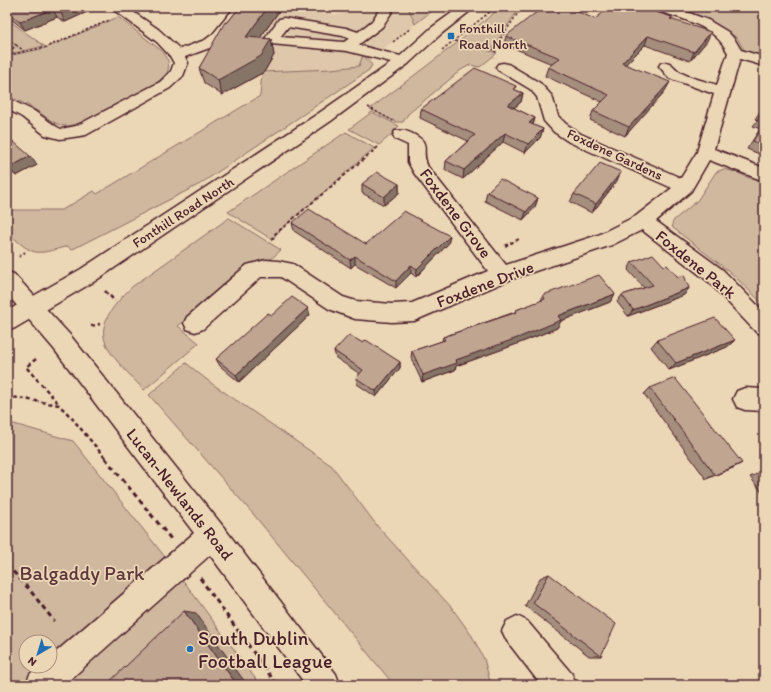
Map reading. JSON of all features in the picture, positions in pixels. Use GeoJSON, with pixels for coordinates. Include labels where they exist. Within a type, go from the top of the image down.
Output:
{"type":"FeatureCollection","features":[{"type":"Feature","properties":{"kind":"street"},"geometry":{"type":"LineString","coordinates":[[178,55],[210,43],[218,37],[242,7]]}},
{"type":"Feature","properties":{"kind":"street"},"geometry":{"type":"LineString","coordinates":[[347,47],[377,24],[388,7]]}},
{"type":"Feature","properties":{"kind":"street","name":"Fonthill Road North"},"geometry":{"type":"LineString","coordinates":[[7,322],[31,306],[88,275],[325,117],[414,52],[436,31],[468,7]]}},
{"type":"Feature","properties":{"kind":"street"},"geometry":{"type":"LineString","coordinates":[[660,7],[721,32],[728,40],[735,53],[764,62]]}},
{"type":"Feature","properties":{"kind":"street"},"geometry":{"type":"LineString","coordinates":[[7,103],[28,114],[51,132],[60,134],[80,131],[165,85],[178,73],[181,63],[178,55],[154,33],[115,13]]}},
{"type":"Feature","properties":{"kind":"street"},"geometry":{"type":"LineString","coordinates":[[360,37],[346,32],[284,22],[271,40],[347,47],[402,61]]}},
{"type":"Feature","properties":{"kind":"street","name":"Foxdene Drive"},"geometry":{"type":"LineString","coordinates":[[195,323],[254,271],[266,267],[277,267],[286,270],[336,302],[355,310],[392,313],[414,312],[502,274],[605,240],[642,221],[662,207],[684,187],[705,152],[735,53]]}},
{"type":"Feature","properties":{"kind":"street","name":"Foxdene Gardens"},"geometry":{"type":"LineString","coordinates":[[501,60],[535,86],[544,96],[550,117],[560,128],[576,138],[684,187]]}},
{"type":"Feature","properties":{"kind":"street"},"geometry":{"type":"LineString","coordinates":[[666,66],[674,75],[722,92]]}},
{"type":"Feature","properties":{"kind":"street","name":"Foxdene Grove"},"geometry":{"type":"LineString","coordinates":[[400,129],[416,142],[417,162],[420,169],[502,274]]}},
{"type":"Feature","properties":{"kind":"street"},"geometry":{"type":"LineString","coordinates":[[705,152],[764,174]]}},
{"type":"Feature","properties":{"kind":"street","name":"Foxdene Park"},"geometry":{"type":"LineString","coordinates":[[642,221],[716,276],[737,296],[764,326]]}},
{"type":"Feature","properties":{"kind":"street","name":"Lucan-Newlands Road"},"geometry":{"type":"LineString","coordinates":[[7,280],[62,342],[212,535],[325,685]]}},
{"type":"Feature","properties":{"kind":"street"},"geometry":{"type":"LineString","coordinates":[[41,685],[212,535]]}},
{"type":"Feature","properties":{"kind":"street"},"geometry":{"type":"LineString","coordinates":[[517,631],[561,685]]}},
{"type":"Feature","properties":{"kind":"path"},"geometry":{"type":"LineString","coordinates":[[437,54],[496,7]]}},
{"type":"Feature","properties":{"kind":"path"},"geometry":{"type":"LineString","coordinates":[[493,50],[518,13],[526,7]]}},
{"type":"Feature","properties":{"kind":"path"},"geometry":{"type":"LineString","coordinates":[[8,55],[46,47],[115,13]]}},
{"type":"Feature","properties":{"kind":"path"},"geometry":{"type":"LineString","coordinates":[[7,39],[24,51]]}},
{"type":"Feature","properties":{"kind":"path"},"geometry":{"type":"LineString","coordinates":[[455,40],[493,50],[501,60]]}},
{"type":"Feature","properties":{"kind":"path"},"geometry":{"type":"LineString","coordinates":[[8,55],[16,45]]}},
{"type":"Feature","properties":{"kind":"path"},"geometry":{"type":"LineString","coordinates":[[367,106],[400,129]]}},
{"type":"Feature","properties":{"kind":"path"},"geometry":{"type":"LineString","coordinates":[[272,240],[274,235],[378,148]]}},
{"type":"Feature","properties":{"kind":"path"},"geometry":{"type":"LineString","coordinates":[[504,247],[521,238]]}},
{"type":"Feature","properties":{"kind":"path"},"geometry":{"type":"LineString","coordinates":[[19,256],[26,252]]}},
{"type":"Feature","properties":{"kind":"path"},"geometry":{"type":"LineString","coordinates":[[105,291],[115,300]]}},
{"type":"Feature","properties":{"kind":"path"},"geometry":{"type":"LineString","coordinates":[[91,326],[100,324]]}},
{"type":"Feature","properties":{"kind":"path"},"geometry":{"type":"LineString","coordinates":[[36,359],[26,367],[71,417],[121,477],[185,558],[277,685]]}},
{"type":"Feature","properties":{"kind":"path"},"geometry":{"type":"LineString","coordinates":[[7,396],[59,405]]}},
{"type":"Feature","properties":{"kind":"path"},"geometry":{"type":"LineString","coordinates":[[7,565],[29,589],[54,622]]}},
{"type":"Feature","properties":{"kind":"shaded area"},"geometry":{"type":"Polygon","coordinates":[[[255,7],[295,7],[336,15],[363,7],[408,7],[415,24],[360,66],[331,69],[262,72],[255,7]]]}},
{"type":"Feature","properties":{"kind":"green space"},"geometry":{"type":"Polygon","coordinates":[[[408,7],[437,7],[415,24],[408,7]]]}},
{"type":"Feature","properties":{"kind":"green space"},"geometry":{"type":"Polygon","coordinates":[[[501,7],[524,7],[516,13],[492,49],[461,40],[501,7]]]}},
{"type":"Feature","properties":{"kind":"green space"},"geometry":{"type":"Polygon","coordinates":[[[669,7],[758,7],[764,9],[764,57],[744,50],[737,38],[722,28],[669,7]]]}},
{"type":"Feature","properties":{"kind":"green space"},"geometry":{"type":"Polygon","coordinates":[[[118,17],[162,51],[167,58],[169,67],[167,73],[150,87],[120,105],[103,113],[74,125],[66,126],[53,122],[31,107],[7,95],[7,56],[46,48],[118,17]]]}},
{"type":"Feature","properties":{"kind":"green space"},"geometry":{"type":"Polygon","coordinates":[[[7,19],[44,46],[7,55],[7,50],[11,48],[7,45],[7,19]]]}},
{"type":"Feature","properties":{"kind":"green space"},"geometry":{"type":"Polygon","coordinates":[[[458,42],[497,53],[480,67],[470,65],[461,70],[408,114],[403,122],[396,122],[370,109],[458,42]]]}},
{"type":"Feature","properties":{"kind":"green space"},"geometry":{"type":"Polygon","coordinates":[[[363,55],[372,65],[369,70],[200,184],[71,250],[68,246],[48,251],[34,252],[23,246],[7,232],[7,210],[62,210],[94,191],[97,194],[260,96],[262,72],[331,69],[359,66],[363,55]]]}},
{"type":"Feature","properties":{"kind":"green space"},"geometry":{"type":"Polygon","coordinates":[[[372,112],[399,126],[396,129],[397,130],[379,145],[349,129],[372,112]]]}},
{"type":"Feature","properties":{"kind":"green space"},"geometry":{"type":"Polygon","coordinates":[[[346,132],[374,148],[276,234],[273,240],[228,212],[346,132]]]}},
{"type":"Feature","properties":{"kind":"green space"},"geometry":{"type":"Polygon","coordinates":[[[724,169],[764,184],[764,305],[730,272],[673,228],[672,224],[674,220],[697,201],[716,172],[724,169]]]}},
{"type":"Feature","properties":{"kind":"green space"},"geometry":{"type":"Polygon","coordinates":[[[229,218],[281,250],[271,259],[260,260],[250,265],[178,326],[199,343],[144,390],[110,351],[105,340],[104,329],[108,317],[117,303],[133,286],[229,218]]]}},
{"type":"Feature","properties":{"kind":"green space"},"geometry":{"type":"Polygon","coordinates":[[[186,363],[211,383],[332,466],[378,527],[452,608],[472,636],[484,659],[491,685],[394,685],[254,515],[149,395],[186,363]]]}},
{"type":"Feature","properties":{"kind":"green space","name":"Balgaddy Park"},"geometry":{"type":"Polygon","coordinates":[[[7,423],[73,441],[177,572],[260,685],[7,685],[7,423]]]}},
{"type":"Feature","properties":{"kind":"building"},"geometry":{"type":"Polygon","coordinates":[[[7,7],[76,7],[61,13],[53,9],[20,22],[7,12],[7,7]]]}},
{"type":"Feature","properties":{"kind":"building"},"geometry":{"type":"Polygon","coordinates":[[[240,7],[268,7],[246,37],[271,39],[261,56],[218,80],[199,68],[225,22],[227,23],[240,7]]]}},
{"type":"Feature","properties":{"kind":"building"},"geometry":{"type":"Polygon","coordinates":[[[543,7],[566,7],[595,19],[610,7],[640,7],[672,17],[670,19],[711,32],[694,52],[648,36],[622,63],[670,82],[629,127],[593,111],[609,95],[548,67],[560,58],[506,36],[543,7]]]}},
{"type":"Feature","properties":{"kind":"building"},"geometry":{"type":"Polygon","coordinates":[[[475,68],[516,86],[513,89],[523,93],[508,105],[535,118],[529,123],[543,129],[528,144],[505,133],[464,170],[446,161],[475,135],[421,109],[475,68]]]}},
{"type":"Feature","properties":{"kind":"building"},"geometry":{"type":"Polygon","coordinates":[[[764,112],[764,120],[759,118],[764,112]]]}},
{"type":"Feature","properties":{"kind":"building"},"geometry":{"type":"Polygon","coordinates":[[[764,124],[764,145],[753,141],[764,124]]]}},
{"type":"Feature","properties":{"kind":"building"},"geometry":{"type":"Polygon","coordinates":[[[7,136],[30,156],[9,168],[7,166],[7,136]]]}},
{"type":"Feature","properties":{"kind":"building"},"geometry":{"type":"Polygon","coordinates":[[[600,163],[621,172],[596,204],[574,194],[600,163]]]}},
{"type":"Feature","properties":{"kind":"building"},"geometry":{"type":"Polygon","coordinates":[[[377,172],[399,184],[384,197],[362,184],[377,172]]]}},
{"type":"Feature","properties":{"kind":"building"},"geometry":{"type":"Polygon","coordinates":[[[500,179],[538,198],[526,212],[487,192],[500,179]]]}},
{"type":"Feature","properties":{"kind":"building"},"geometry":{"type":"Polygon","coordinates":[[[309,209],[366,244],[404,211],[450,236],[417,269],[411,265],[396,281],[355,256],[350,260],[292,223],[309,209]]]}},
{"type":"Feature","properties":{"kind":"building"},"geometry":{"type":"Polygon","coordinates":[[[653,254],[664,266],[667,265],[678,277],[684,275],[689,288],[633,310],[622,295],[653,285],[632,262],[653,254]]]}},
{"type":"Feature","properties":{"kind":"building"},"geometry":{"type":"Polygon","coordinates":[[[599,275],[615,294],[558,316],[561,320],[520,337],[456,360],[457,363],[423,375],[412,351],[445,340],[443,337],[517,312],[516,310],[545,299],[543,295],[599,275]]]}},
{"type":"Feature","properties":{"kind":"building"},"geometry":{"type":"Polygon","coordinates":[[[292,297],[308,308],[236,375],[216,359],[268,313],[272,315],[292,297]]]}},
{"type":"Feature","properties":{"kind":"building"},"geometry":{"type":"Polygon","coordinates":[[[715,318],[735,340],[676,363],[657,340],[715,318]]]}},
{"type":"Feature","properties":{"kind":"building"},"geometry":{"type":"Polygon","coordinates":[[[349,335],[363,343],[366,340],[400,362],[376,391],[356,378],[363,370],[334,351],[349,335]]]}},
{"type":"Feature","properties":{"kind":"building"},"geometry":{"type":"Polygon","coordinates":[[[675,378],[742,463],[715,475],[650,388],[675,378]]]}},
{"type":"Feature","properties":{"kind":"building"},"geometry":{"type":"Polygon","coordinates":[[[764,471],[764,478],[760,473],[764,471]]]}},
{"type":"Feature","properties":{"kind":"building"},"geometry":{"type":"Polygon","coordinates":[[[549,574],[616,624],[601,656],[533,603],[549,574]]]}},
{"type":"Feature","properties":{"kind":"building","name":"South Dublin Football League"},"geometry":{"type":"Polygon","coordinates":[[[184,611],[237,685],[106,685],[184,611]]]}},
{"type":"Feature","properties":{"kind":"place","name":"Fonthill Road North"},"geometry":{"type":"Point","coordinates":[451,36]}},
{"type":"Feature","properties":{"kind":"place","name":"South Dublin Football League"},"geometry":{"type":"Point","coordinates":[190,649]}}]}
